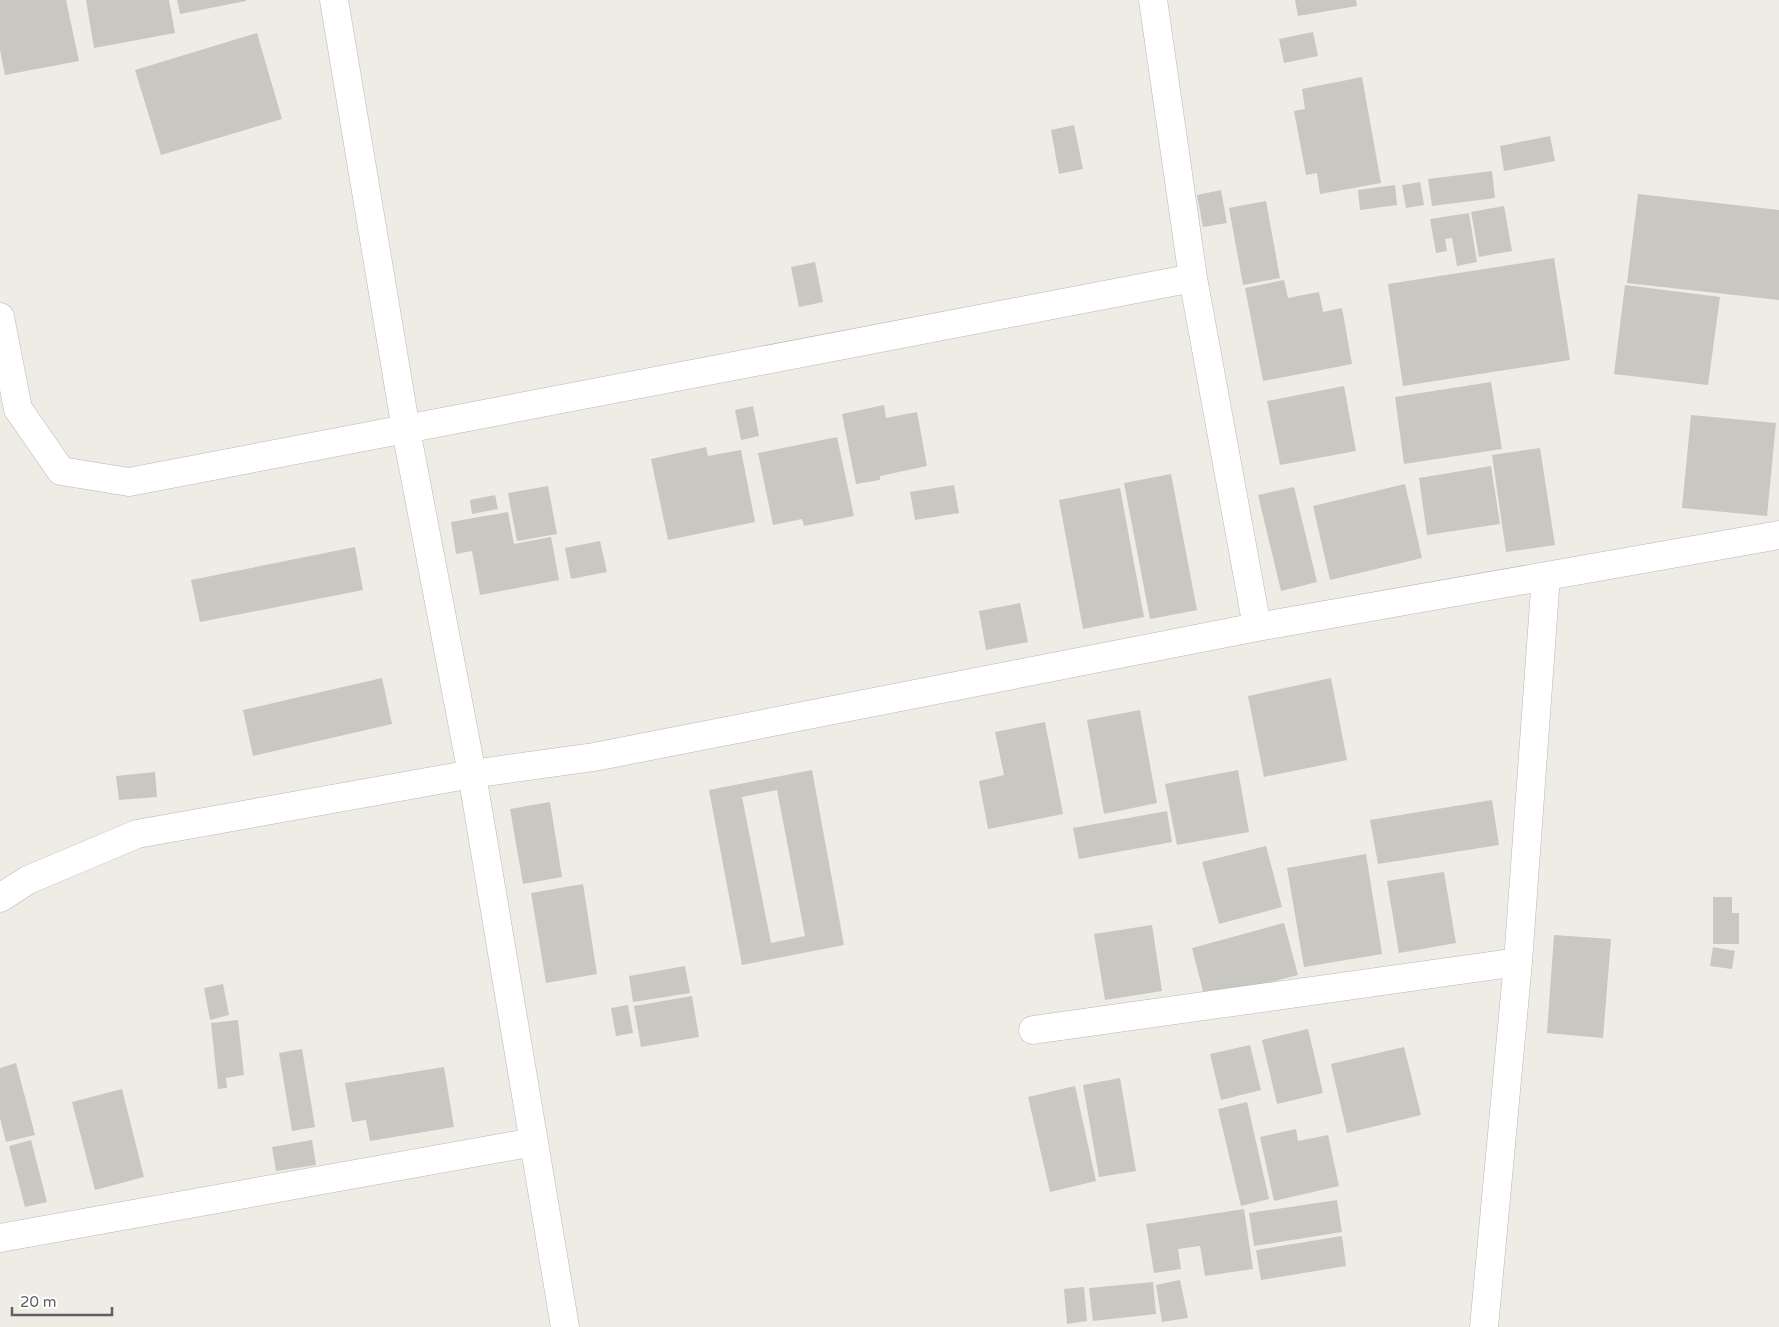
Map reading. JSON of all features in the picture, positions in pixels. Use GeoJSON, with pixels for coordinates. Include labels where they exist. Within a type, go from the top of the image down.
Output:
{"type":"FeatureCollection","features":[{"type":"Feature","properties":{"kind":"street"},"geometry":{"type":"LineString","coordinates":[[334,0],[406,430],[472,774],[565,1327]]}},
{"type":"Feature","properties":{"kind":"street"},"geometry":{"type":"LineString","coordinates":[[1153,0],[1193,278],[1257,627]]}},
{"type":"Feature","properties":{"kind":"street"},"geometry":{"type":"LineString","coordinates":[[0,317],[18,408],[61,471],[130,482],[1193,278]]}},
{"type":"Feature","properties":{"kind":"street"},"geometry":{"type":"LineString","coordinates":[[0,898],[28,880],[137,834],[472,774],[594,757],[1257,627],[1779,535]]}},
{"type":"Feature","properties":{"kind":"street"},"geometry":{"type":"LineString","coordinates":[[1484,1327],[1518,962],[1546,576]]}},
{"type":"Feature","properties":{"kind":"street"},"geometry":{"type":"LineString","coordinates":[[1033,1030],[1518,962]]}},
{"type":"Feature","properties":{"kind":"street"},"geometry":{"type":"LineString","coordinates":[[0,1238],[534,1142]]}},
{"type":"Feature","properties":{"kind":"building"},"geometry":{"type":"Polygon","coordinates":[[[0,0],[66,0],[79,61],[5,75],[0,50],[0,0]]]}},
{"type":"Feature","properties":{"kind":"building"},"geometry":{"type":"Polygon","coordinates":[[[86,0],[169,0],[175,33],[94,48],[86,0]]]}},
{"type":"Feature","properties":{"kind":"building"},"geometry":{"type":"Polygon","coordinates":[[[177,0],[246,0],[246,1],[180,14],[177,0]]]}},
{"type":"Feature","properties":{"kind":"building"},"geometry":{"type":"Polygon","coordinates":[[[1295,0],[1356,0],[1357,6],[1298,16],[1295,0]]]}},
{"type":"Feature","properties":{"kind":"building"},"geometry":{"type":"Polygon","coordinates":[[[1313,32],[1318,56],[1284,63],[1279,39],[1313,32]]]}},
{"type":"Feature","properties":{"kind":"building"},"geometry":{"type":"Polygon","coordinates":[[[257,33],[282,119],[161,155],[135,70],[257,33]]]}},
{"type":"Feature","properties":{"kind":"building"},"geometry":{"type":"Polygon","coordinates":[[[1362,77],[1381,183],[1320,194],[1317,173],[1306,175],[1294,111],[1305,109],[1302,89],[1362,77]]]}},
{"type":"Feature","properties":{"kind":"building"},"geometry":{"type":"Polygon","coordinates":[[[1074,125],[1083,169],[1059,174],[1051,130],[1074,125]]]}},
{"type":"Feature","properties":{"kind":"building"},"geometry":{"type":"Polygon","coordinates":[[[1550,136],[1555,161],[1504,171],[1500,146],[1550,136]]]}},
{"type":"Feature","properties":{"kind":"building"},"geometry":{"type":"Polygon","coordinates":[[[1492,171],[1495,198],[1432,206],[1428,179],[1492,171]]]}},
{"type":"Feature","properties":{"kind":"building"},"geometry":{"type":"Polygon","coordinates":[[[1420,182],[1424,205],[1406,208],[1402,185],[1420,182]]]}},
{"type":"Feature","properties":{"kind":"building"},"geometry":{"type":"Polygon","coordinates":[[[1395,185],[1397,205],[1360,210],[1358,190],[1395,185]]]}},
{"type":"Feature","properties":{"kind":"building"},"geometry":{"type":"Polygon","coordinates":[[[1221,190],[1227,223],[1203,227],[1197,195],[1221,190]]]}},
{"type":"Feature","properties":{"kind":"building"},"geometry":{"type":"Polygon","coordinates":[[[1638,194],[1779,210],[1779,300],[1627,283],[1638,194]]]}},
{"type":"Feature","properties":{"kind":"building"},"geometry":{"type":"Polygon","coordinates":[[[1266,201],[1280,278],[1243,285],[1229,208],[1266,201]]]}},
{"type":"Feature","properties":{"kind":"building"},"geometry":{"type":"Polygon","coordinates":[[[1504,206],[1512,251],[1479,257],[1471,212],[1504,206]]]}},
{"type":"Feature","properties":{"kind":"building"},"geometry":{"type":"Polygon","coordinates":[[[1469,213],[1477,262],[1457,266],[1452,238],[1445,239],[1447,251],[1436,253],[1430,219],[1469,213]]]}},
{"type":"Feature","properties":{"kind":"building"},"geometry":{"type":"Polygon","coordinates":[[[1554,258],[1570,360],[1403,386],[1388,284],[1554,258]]]}},
{"type":"Feature","properties":{"kind":"building"},"geometry":{"type":"Polygon","coordinates":[[[815,262],[823,302],[799,307],[791,267],[815,262]]]}},
{"type":"Feature","properties":{"kind":"building"},"geometry":{"type":"Polygon","coordinates":[[[1284,280],[1288,298],[1319,292],[1323,312],[1342,308],[1352,364],[1263,381],[1245,288],[1284,280]]]}},
{"type":"Feature","properties":{"kind":"building"},"geometry":{"type":"Polygon","coordinates":[[[1625,285],[1720,297],[1708,385],[1614,374],[1625,285]]]}},
{"type":"Feature","properties":{"kind":"building"},"geometry":{"type":"Polygon","coordinates":[[[1491,382],[1502,449],[1404,464],[1395,397],[1491,382]]]}},
{"type":"Feature","properties":{"kind":"building"},"geometry":{"type":"Polygon","coordinates":[[[1344,386],[1356,451],[1280,465],[1267,401],[1344,386]]]}},
{"type":"Feature","properties":{"kind":"building"},"geometry":{"type":"Polygon","coordinates":[[[884,405],[886,418],[917,412],[927,466],[880,476],[880,480],[856,484],[842,414],[884,405]]]}},
{"type":"Feature","properties":{"kind":"building"},"geometry":{"type":"Polygon","coordinates":[[[753,406],[759,436],[741,440],[735,410],[753,406]]]}},
{"type":"Feature","properties":{"kind":"building"},"geometry":{"type":"Polygon","coordinates":[[[1691,415],[1776,423],[1767,516],[1682,508],[1691,415]]]}},
{"type":"Feature","properties":{"kind":"building"},"geometry":{"type":"Polygon","coordinates":[[[837,437],[854,516],[804,526],[802,519],[773,525],[758,453],[837,437]]]}},
{"type":"Feature","properties":{"kind":"building"},"geometry":{"type":"Polygon","coordinates":[[[706,447],[708,456],[741,450],[755,522],[668,540],[651,459],[706,447]]]}},
{"type":"Feature","properties":{"kind":"building"},"geometry":{"type":"Polygon","coordinates":[[[1540,448],[1555,545],[1506,552],[1492,455],[1540,448]]]}},
{"type":"Feature","properties":{"kind":"building"},"geometry":{"type":"Polygon","coordinates":[[[1491,466],[1500,524],[1427,535],[1419,478],[1491,466]]]}},
{"type":"Feature","properties":{"kind":"building"},"geometry":{"type":"Polygon","coordinates":[[[1171,474],[1197,610],[1150,619],[1124,483],[1171,474]]]}},
{"type":"Feature","properties":{"kind":"building"},"geometry":{"type":"Polygon","coordinates":[[[1405,484],[1422,558],[1330,580],[1313,506],[1405,484]]]}},
{"type":"Feature","properties":{"kind":"building"},"geometry":{"type":"Polygon","coordinates":[[[954,485],[959,513],[915,520],[910,492],[954,485]]]}},
{"type":"Feature","properties":{"kind":"building"},"geometry":{"type":"Polygon","coordinates":[[[548,486],[557,534],[517,541],[508,493],[548,486]]]}},
{"type":"Feature","properties":{"kind":"building"},"geometry":{"type":"Polygon","coordinates":[[[1294,487],[1317,582],[1281,591],[1258,495],[1294,487]]]}},
{"type":"Feature","properties":{"kind":"building"},"geometry":{"type":"Polygon","coordinates":[[[1120,488],[1144,617],[1083,629],[1059,500],[1120,488]]]}},
{"type":"Feature","properties":{"kind":"building"},"geometry":{"type":"Polygon","coordinates":[[[495,495],[498,509],[472,514],[470,500],[495,495]]]}},
{"type":"Feature","properties":{"kind":"building"},"geometry":{"type":"Polygon","coordinates":[[[508,512],[514,544],[551,537],[559,580],[480,595],[472,551],[456,554],[451,522],[508,512]]]}},
{"type":"Feature","properties":{"kind":"building"},"geometry":{"type":"Polygon","coordinates":[[[600,541],[607,572],[571,579],[565,548],[600,541]]]}},
{"type":"Feature","properties":{"kind":"building"},"geometry":{"type":"Polygon","coordinates":[[[355,547],[363,590],[200,622],[191,580],[355,547]]]}},
{"type":"Feature","properties":{"kind":"building"},"geometry":{"type":"Polygon","coordinates":[[[1020,603],[1028,642],[986,650],[979,611],[1020,603]]]}},
{"type":"Feature","properties":{"kind":"building"},"geometry":{"type":"Polygon","coordinates":[[[382,678],[392,724],[253,756],[243,710],[382,678]]]}},
{"type":"Feature","properties":{"kind":"building"},"geometry":{"type":"Polygon","coordinates":[[[1331,678],[1347,760],[1264,777],[1248,696],[1331,678]]]}},
{"type":"Feature","properties":{"kind":"building"},"geometry":{"type":"Polygon","coordinates":[[[1140,710],[1157,803],[1104,814],[1087,720],[1140,710]]]}},
{"type":"Feature","properties":{"kind":"building"},"geometry":{"type":"Polygon","coordinates":[[[1045,722],[1063,814],[988,829],[979,781],[1004,775],[995,732],[1045,722]]]}},
{"type":"Feature","properties":{"kind":"building"},"geometry":{"type":"Polygon","coordinates":[[[812,770],[844,945],[742,965],[709,790],[812,770]],[[777,790],[742,797],[771,943],[805,936],[777,790]]]}},
{"type":"Feature","properties":{"kind":"building"},"geometry":{"type":"Polygon","coordinates":[[[1238,770],[1249,832],[1177,845],[1165,784],[1238,770]]]}},
{"type":"Feature","properties":{"kind":"building"},"geometry":{"type":"Polygon","coordinates":[[[155,772],[157,797],[119,800],[116,776],[155,772]]]}},
{"type":"Feature","properties":{"kind":"building"},"geometry":{"type":"Polygon","coordinates":[[[1492,800],[1499,845],[1378,864],[1370,820],[1492,800]]]}},
{"type":"Feature","properties":{"kind":"building"},"geometry":{"type":"Polygon","coordinates":[[[550,802],[562,877],[523,884],[510,809],[550,802]]]}},
{"type":"Feature","properties":{"kind":"building"},"geometry":{"type":"Polygon","coordinates":[[[1167,811],[1172,842],[1079,859],[1073,828],[1167,811]]]}},
{"type":"Feature","properties":{"kind":"building"},"geometry":{"type":"Polygon","coordinates":[[[1266,846],[1282,907],[1219,924],[1202,862],[1266,846]]]}},
{"type":"Feature","properties":{"kind":"building"},"geometry":{"type":"Polygon","coordinates":[[[1366,854],[1382,954],[1304,967],[1287,868],[1366,854]]]}},
{"type":"Feature","properties":{"kind":"building"},"geometry":{"type":"Polygon","coordinates":[[[1444,872],[1456,943],[1399,953],[1387,881],[1444,872]]]}},
{"type":"Feature","properties":{"kind":"building"},"geometry":{"type":"Polygon","coordinates":[[[583,884],[597,974],[546,983],[531,893],[583,884]]]}},
{"type":"Feature","properties":{"kind":"building"},"geometry":{"type":"Polygon","coordinates":[[[1713,897],[1732,897],[1732,913],[1739,913],[1739,944],[1713,944],[1713,897]]]}},
{"type":"Feature","properties":{"kind":"building"},"geometry":{"type":"Polygon","coordinates":[[[1284,923],[1298,975],[1205,999],[1192,948],[1284,923]]]}},
{"type":"Feature","properties":{"kind":"building"},"geometry":{"type":"Polygon","coordinates":[[[1152,925],[1162,991],[1105,1000],[1094,934],[1152,925]]]}},
{"type":"Feature","properties":{"kind":"building"},"geometry":{"type":"Polygon","coordinates":[[[1554,935],[1611,939],[1603,1038],[1547,1033],[1554,935]]]}},
{"type":"Feature","properties":{"kind":"building"},"geometry":{"type":"Polygon","coordinates":[[[1713,947],[1735,951],[1732,969],[1710,966],[1713,947]]]}},
{"type":"Feature","properties":{"kind":"building"},"geometry":{"type":"Polygon","coordinates":[[[685,966],[690,993],[633,1002],[629,976],[685,966]]]}},
{"type":"Feature","properties":{"kind":"building"},"geometry":{"type":"Polygon","coordinates":[[[223,984],[229,1015],[210,1020],[204,988],[223,984]]]}},
{"type":"Feature","properties":{"kind":"building"},"geometry":{"type":"Polygon","coordinates":[[[692,996],[699,1037],[641,1047],[634,1006],[692,996]]]}},
{"type":"Feature","properties":{"kind":"building"},"geometry":{"type":"Polygon","coordinates":[[[628,1005],[633,1033],[616,1036],[611,1008],[628,1005]]]}},
{"type":"Feature","properties":{"kind":"building"},"geometry":{"type":"Polygon","coordinates":[[[238,1020],[244,1075],[226,1078],[227,1088],[218,1089],[211,1023],[238,1020]]]}},
{"type":"Feature","properties":{"kind":"building"},"geometry":{"type":"Polygon","coordinates":[[[1308,1029],[1323,1093],[1277,1104],[1262,1040],[1308,1029]]]}},
{"type":"Feature","properties":{"kind":"building"},"geometry":{"type":"Polygon","coordinates":[[[1250,1045],[1261,1090],[1221,1100],[1210,1054],[1250,1045]]]}},
{"type":"Feature","properties":{"kind":"building"},"geometry":{"type":"Polygon","coordinates":[[[1404,1047],[1421,1115],[1347,1133],[1331,1064],[1404,1047]]]}},
{"type":"Feature","properties":{"kind":"building"},"geometry":{"type":"Polygon","coordinates":[[[302,1049],[315,1127],[292,1131],[279,1053],[302,1049]]]}},
{"type":"Feature","properties":{"kind":"building"},"geometry":{"type":"Polygon","coordinates":[[[16,1063],[35,1135],[6,1142],[0,1118],[0,1068],[16,1063]]]}},
{"type":"Feature","properties":{"kind":"building"},"geometry":{"type":"Polygon","coordinates":[[[444,1067],[454,1127],[370,1141],[366,1120],[352,1122],[345,1083],[444,1067]]]}},
{"type":"Feature","properties":{"kind":"building"},"geometry":{"type":"Polygon","coordinates":[[[1120,1078],[1136,1171],[1099,1177],[1083,1085],[1120,1078]]]}},
{"type":"Feature","properties":{"kind":"building"},"geometry":{"type":"Polygon","coordinates":[[[1075,1086],[1096,1181],[1050,1192],[1028,1097],[1075,1086]]]}},
{"type":"Feature","properties":{"kind":"building"},"geometry":{"type":"Polygon","coordinates":[[[122,1089],[144,1177],[95,1190],[72,1102],[122,1089]]]}},
{"type":"Feature","properties":{"kind":"building"},"geometry":{"type":"Polygon","coordinates":[[[1247,1102],[1269,1199],[1241,1206],[1218,1109],[1247,1102]]]}},
{"type":"Feature","properties":{"kind":"building"},"geometry":{"type":"Polygon","coordinates":[[[1296,1129],[1298,1141],[1328,1135],[1339,1186],[1274,1201],[1260,1137],[1296,1129]]]}},
{"type":"Feature","properties":{"kind":"building"},"geometry":{"type":"Polygon","coordinates":[[[31,1140],[47,1202],[25,1207],[9,1146],[31,1140]]]}},
{"type":"Feature","properties":{"kind":"building"},"geometry":{"type":"Polygon","coordinates":[[[312,1140],[316,1165],[276,1171],[272,1147],[312,1140]]]}},
{"type":"Feature","properties":{"kind":"building"},"geometry":{"type":"Polygon","coordinates":[[[1337,1200],[1342,1232],[1254,1246],[1249,1213],[1337,1200]]]}},
{"type":"Feature","properties":{"kind":"building"},"geometry":{"type":"Polygon","coordinates":[[[1244,1209],[1253,1269],[1205,1276],[1200,1246],[1178,1249],[1181,1269],[1154,1273],[1146,1224],[1244,1209]]]}},
{"type":"Feature","properties":{"kind":"building"},"geometry":{"type":"Polygon","coordinates":[[[1342,1236],[1346,1266],[1261,1280],[1256,1250],[1342,1236]]]}},
{"type":"Feature","properties":{"kind":"building"},"geometry":{"type":"Polygon","coordinates":[[[1180,1280],[1188,1318],[1162,1322],[1156,1285],[1180,1280]]]}},
{"type":"Feature","properties":{"kind":"building"},"geometry":{"type":"Polygon","coordinates":[[[1153,1282],[1156,1314],[1093,1321],[1089,1288],[1153,1282]]]}},
{"type":"Feature","properties":{"kind":"building"},"geometry":{"type":"Polygon","coordinates":[[[1084,1287],[1087,1321],[1067,1324],[1064,1289],[1084,1287]]]}}]}
